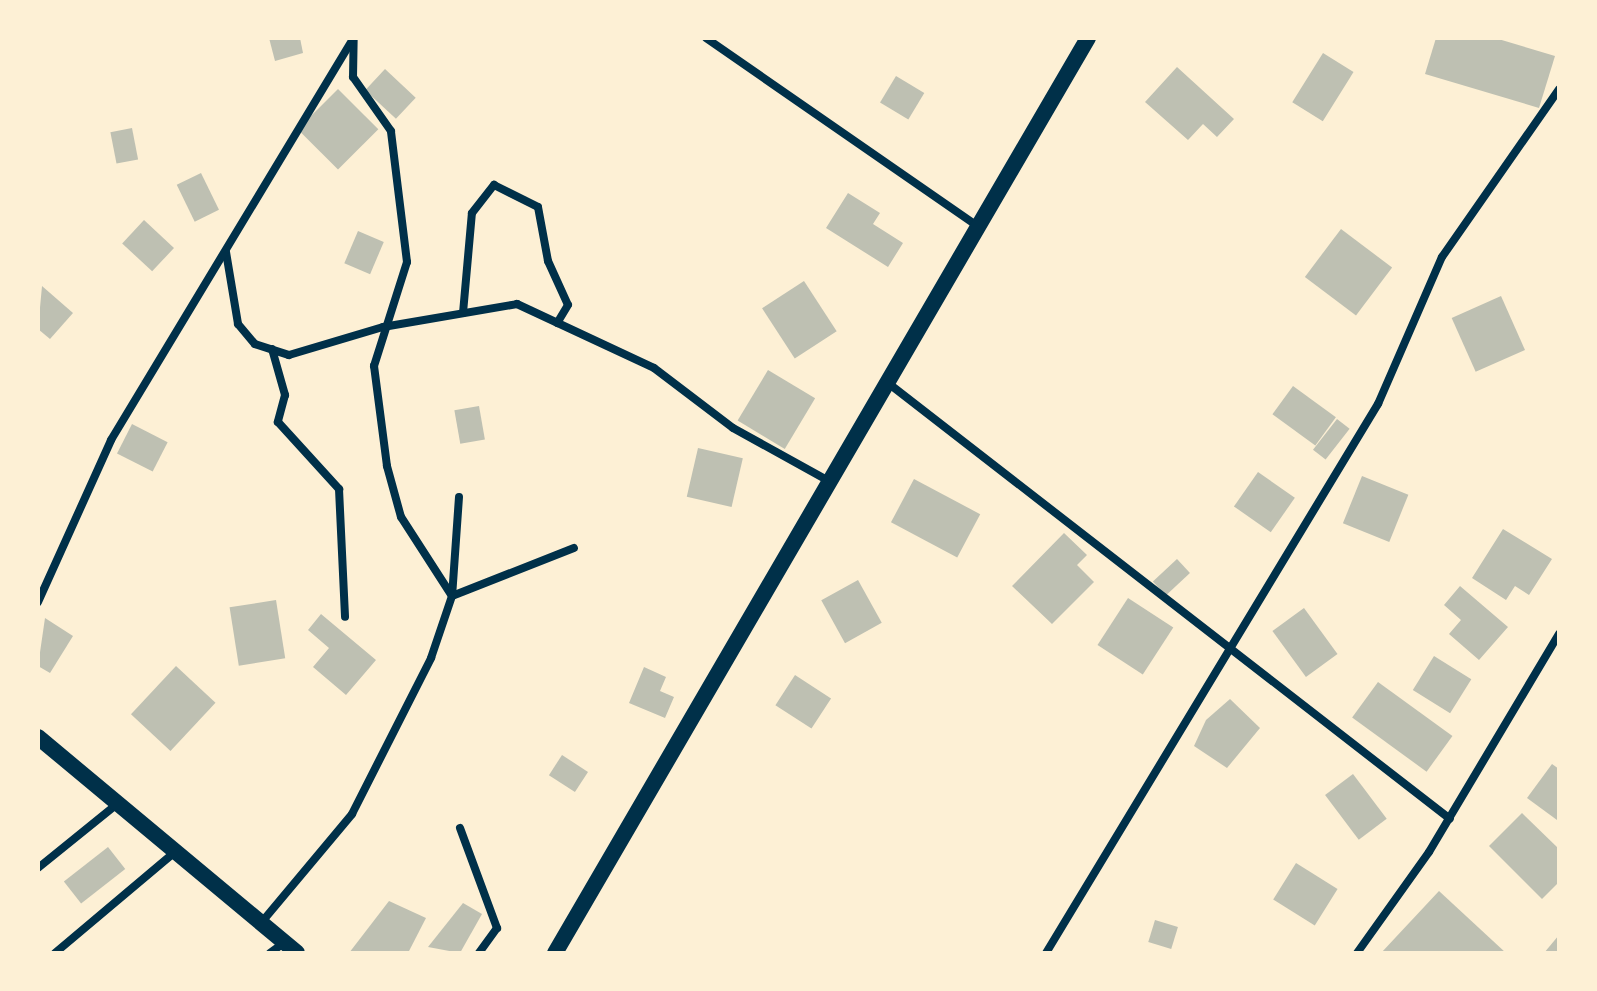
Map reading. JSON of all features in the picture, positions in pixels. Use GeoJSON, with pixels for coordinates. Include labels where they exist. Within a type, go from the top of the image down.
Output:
{"type":"FeatureCollection","features":[{"type":"Feature","properties":{"kind":"main road"},"geometry":{"type":"LineString","coordinates":[[555,953],[1088,38]]}},
{"type":"Feature","properties":{"kind":"main road"},"geometry":{"type":"LineString","coordinates":[[38,737],[291,948]]}},
{"type":"Feature","properties":{"kind":"street"},"geometry":{"type":"LineString","coordinates":[[38,602],[111,440],[354,38]]}},
{"type":"Feature","properties":{"kind":"street"},"geometry":{"type":"LineString","coordinates":[[354,38],[353,77],[391,131],[402,193],[407,262],[383,327],[374,366],[387,466],[401,517],[452,596]]}},
{"type":"Feature","properties":{"kind":"street"},"geometry":{"type":"LineString","coordinates":[[706,38],[978,226]]}},
{"type":"Feature","properties":{"kind":"street"},"geometry":{"type":"LineString","coordinates":[[1046,953],[1234,650],[1378,404],[1442,257],[1559,89]]}},
{"type":"Feature","properties":{"kind":"street"},"geometry":{"type":"LineString","coordinates":[[463,313],[472,213],[494,185],[538,207],[548,261],[568,305],[557,323]]}},
{"type":"Feature","properties":{"kind":"street"},"geometry":{"type":"LineString","coordinates":[[226,252],[238,324],[272,349],[289,355],[383,327],[517,304],[654,368],[733,428],[829,481]]}},
{"type":"Feature","properties":{"kind":"street"},"geometry":{"type":"LineString","coordinates":[[272,349],[285,395],[278,422],[339,489],[345,617]]}},
{"type":"Feature","properties":{"kind":"street"},"geometry":{"type":"LineString","coordinates":[[887,382],[1450,819]]}},
{"type":"Feature","properties":{"kind":"street"},"geometry":{"type":"LineString","coordinates":[[261,923],[352,814],[431,658],[452,596],[459,497]]}},
{"type":"Feature","properties":{"kind":"street"},"geometry":{"type":"LineString","coordinates":[[452,596],[574,548]]}},
{"type":"Feature","properties":{"kind":"street"},"geometry":{"type":"LineString","coordinates":[[1357,953],[1450,819],[1559,634]]}},
{"type":"Feature","properties":{"kind":"street"},"geometry":{"type":"LineString","coordinates":[[38,868],[118,804]]}},
{"type":"Feature","properties":{"kind":"street"},"geometry":{"type":"LineString","coordinates":[[460,828],[497,928],[479,953]]}},
{"type":"Feature","properties":{"kind":"street"},"geometry":{"type":"LineString","coordinates":[[55,953],[175,852]]}},
{"type":"Feature","properties":{"kind":"street"},"geometry":{"type":"LineString","coordinates":[[270,953],[291,948]]}},
{"type":"Feature","properties":{"kind":"building"},"geometry":{"type":"Polygon","coordinates":[[[269,38],[300,38],[303,53],[275,61],[269,38]]]}},
{"type":"Feature","properties":{"kind":"building"},"geometry":{"type":"Polygon","coordinates":[[[1436,38],[1495,38],[1555,56],[1539,108],[1425,74],[1436,38]]]}},
{"type":"Feature","properties":{"kind":"building"},"geometry":{"type":"Polygon","coordinates":[[[1323,53],[1354,72],[1323,121],[1292,102],[1323,53]]]}},
{"type":"Feature","properties":{"kind":"building"},"geometry":{"type":"Polygon","coordinates":[[[1177,67],[1234,119],[1217,137],[1203,124],[1188,140],[1145,102],[1177,67]]]}},
{"type":"Feature","properties":{"kind":"building"},"geometry":{"type":"Polygon","coordinates":[[[385,69],[416,98],[396,119],[365,90],[385,69]]]}},
{"type":"Feature","properties":{"kind":"building"},"geometry":{"type":"Polygon","coordinates":[[[896,76],[924,93],[908,120],[880,103],[896,76]]]}},
{"type":"Feature","properties":{"kind":"building"},"geometry":{"type":"Polygon","coordinates":[[[338,89],[378,129],[338,170],[298,129],[338,89]]]}},
{"type":"Feature","properties":{"kind":"building"},"geometry":{"type":"Polygon","coordinates":[[[132,128],[138,159],[117,164],[110,132],[132,128]]]}},
{"type":"Feature","properties":{"kind":"building"},"geometry":{"type":"Polygon","coordinates":[[[201,173],[219,210],[195,222],[177,185],[201,173]]]}},
{"type":"Feature","properties":{"kind":"building"},"geometry":{"type":"Polygon","coordinates":[[[848,193],[880,213],[873,224],[903,243],[888,267],[826,228],[848,193]]]}},
{"type":"Feature","properties":{"kind":"building"},"geometry":{"type":"Polygon","coordinates":[[[144,220],[174,248],[152,271],[122,243],[144,220]]]}},
{"type":"Feature","properties":{"kind":"building"},"geometry":{"type":"Polygon","coordinates":[[[1341,229],[1392,268],[1356,315],[1305,277],[1341,229]]]}},
{"type":"Feature","properties":{"kind":"building"},"geometry":{"type":"Polygon","coordinates":[[[358,231],[384,242],[370,274],[344,263],[358,231]]]}},
{"type":"Feature","properties":{"kind":"building"},"geometry":{"type":"Polygon","coordinates":[[[804,281],[837,331],[795,359],[762,308],[804,281]]]}},
{"type":"Feature","properties":{"kind":"building"},"geometry":{"type":"Polygon","coordinates":[[[42,286],[73,313],[50,339],[38,329],[42,286]]]}},
{"type":"Feature","properties":{"kind":"building"},"geometry":{"type":"Polygon","coordinates":[[[1501,296],[1525,350],[1476,372],[1452,318],[1501,296]]]}},
{"type":"Feature","properties":{"kind":"building"},"geometry":{"type":"Polygon","coordinates":[[[768,370],[815,398],[785,449],[738,421],[768,370]]]}},
{"type":"Feature","properties":{"kind":"building"},"geometry":{"type":"Polygon","coordinates":[[[1293,386],[1336,417],[1315,445],[1272,414],[1293,386]]]}},
{"type":"Feature","properties":{"kind":"building"},"geometry":{"type":"Polygon","coordinates":[[[479,406],[485,439],[460,444],[454,410],[479,406]]]}},
{"type":"Feature","properties":{"kind":"building"},"geometry":{"type":"Polygon","coordinates":[[[1337,419],[1350,429],[1326,460],[1313,450],[1337,419]]]}},
{"type":"Feature","properties":{"kind":"building"},"geometry":{"type":"Polygon","coordinates":[[[132,424],[168,442],[153,472],[117,453],[132,424]]]}},
{"type":"Feature","properties":{"kind":"building"},"geometry":{"type":"Polygon","coordinates":[[[698,448],[743,458],[732,507],[687,497],[698,448]]]}},
{"type":"Feature","properties":{"kind":"building"},"geometry":{"type":"Polygon","coordinates":[[[1258,472],[1295,498],[1271,532],[1234,506],[1258,472]]]}},
{"type":"Feature","properties":{"kind":"building"},"geometry":{"type":"Polygon","coordinates":[[[1362,476],[1408,495],[1389,542],[1343,523],[1362,476]]]}},
{"type":"Feature","properties":{"kind":"building"},"geometry":{"type":"Polygon","coordinates":[[[914,479],[980,514],[957,557],[891,522],[914,479]]]}},
{"type":"Feature","properties":{"kind":"building"},"geometry":{"type":"Polygon","coordinates":[[[1503,529],[1552,559],[1529,595],[1515,586],[1506,600],[1472,578],[1503,529]]]}},
{"type":"Feature","properties":{"kind":"building"},"geometry":{"type":"Polygon","coordinates":[[[1064,533],[1087,555],[1077,565],[1094,582],[1052,624],[1012,586],[1064,533]]]}},
{"type":"Feature","properties":{"kind":"building"},"geometry":{"type":"Polygon","coordinates":[[[1177,559],[1190,573],[1166,595],[1153,582],[1177,559]]]}},
{"type":"Feature","properties":{"kind":"building"},"geometry":{"type":"Polygon","coordinates":[[[858,580],[882,623],[845,643],[821,600],[858,580]]]}},
{"type":"Feature","properties":{"kind":"building"},"geometry":{"type":"Polygon","coordinates":[[[1460,586],[1508,627],[1479,660],[1449,634],[1461,620],[1444,605],[1460,586]]]}},
{"type":"Feature","properties":{"kind":"building"},"geometry":{"type":"Polygon","coordinates":[[[1128,598],[1173,627],[1143,674],[1098,645],[1128,598]]]}},
{"type":"Feature","properties":{"kind":"building"},"geometry":{"type":"Polygon","coordinates":[[[276,600],[285,658],[239,666],[230,607],[276,600]]]}},
{"type":"Feature","properties":{"kind":"building"},"geometry":{"type":"Polygon","coordinates":[[[1304,608],[1338,654],[1306,677],[1272,631],[1304,608]]]}},
{"type":"Feature","properties":{"kind":"building"},"geometry":{"type":"Polygon","coordinates":[[[321,614],[376,660],[346,695],[313,667],[329,648],[308,630],[321,614]]]}},
{"type":"Feature","properties":{"kind":"building"},"geometry":{"type":"Polygon","coordinates":[[[45,618],[73,636],[50,673],[38,666],[45,618]]]}},
{"type":"Feature","properties":{"kind":"building"},"geometry":{"type":"Polygon","coordinates":[[[1434,656],[1471,679],[1450,713],[1413,690],[1434,656]]]}},
{"type":"Feature","properties":{"kind":"building"},"geometry":{"type":"Polygon","coordinates":[[[176,666],[215,703],[170,751],[131,714],[176,666]]]}},
{"type":"Feature","properties":{"kind":"building"},"geometry":{"type":"Polygon","coordinates":[[[644,667],[666,677],[660,691],[674,697],[665,718],[629,703],[644,667]]]}},
{"type":"Feature","properties":{"kind":"building"},"geometry":{"type":"Polygon","coordinates":[[[795,675],[831,698],[811,729],[775,705],[795,675]]]}},
{"type":"Feature","properties":{"kind":"building"},"geometry":{"type":"Polygon","coordinates":[[[1378,682],[1452,736],[1427,772],[1352,718],[1378,682]]]}},
{"type":"Feature","properties":{"kind":"building"},"geometry":{"type":"Polygon","coordinates":[[[1230,699],[1260,728],[1227,768],[1194,746],[1206,720],[1230,699]]]}},
{"type":"Feature","properties":{"kind":"building"},"geometry":{"type":"Polygon","coordinates":[[[562,755],[588,772],[575,792],[549,775],[562,755]]]}},
{"type":"Feature","properties":{"kind":"building"},"geometry":{"type":"Polygon","coordinates":[[[1552,764],[1559,769],[1557,820],[1527,798],[1552,764]]]}},
{"type":"Feature","properties":{"kind":"building"},"geometry":{"type":"Polygon","coordinates":[[[1353,774],[1387,819],[1359,840],[1325,795],[1353,774]]]}},
{"type":"Feature","properties":{"kind":"building"},"geometry":{"type":"Polygon","coordinates":[[[1522,813],[1559,849],[1559,882],[1542,899],[1489,846],[1522,813]]]}},
{"type":"Feature","properties":{"kind":"building"},"geometry":{"type":"Polygon","coordinates":[[[108,847],[125,869],[81,904],[64,881],[108,847]]]}},
{"type":"Feature","properties":{"kind":"building"},"geometry":{"type":"Polygon","coordinates":[[[1296,863],[1338,889],[1315,925],[1273,899],[1296,863]]]}},
{"type":"Feature","properties":{"kind":"building"},"geometry":{"type":"Polygon","coordinates":[[[1439,891],[1506,953],[1381,953],[1439,891]]]}},
{"type":"Feature","properties":{"kind":"building"},"geometry":{"type":"Polygon","coordinates":[[[389,901],[426,918],[408,953],[349,953],[389,901]]]}},
{"type":"Feature","properties":{"kind":"building"},"geometry":{"type":"Polygon","coordinates":[[[463,903],[482,914],[460,953],[428,947],[463,903]]]}},
{"type":"Feature","properties":{"kind":"building"},"geometry":{"type":"Polygon","coordinates":[[[1155,920],[1178,927],[1171,949],[1148,942],[1155,920]]]}},
{"type":"Feature","properties":{"kind":"building"},"geometry":{"type":"Polygon","coordinates":[[[1559,935],[1559,953],[1544,953],[1559,935]]]}}]}
